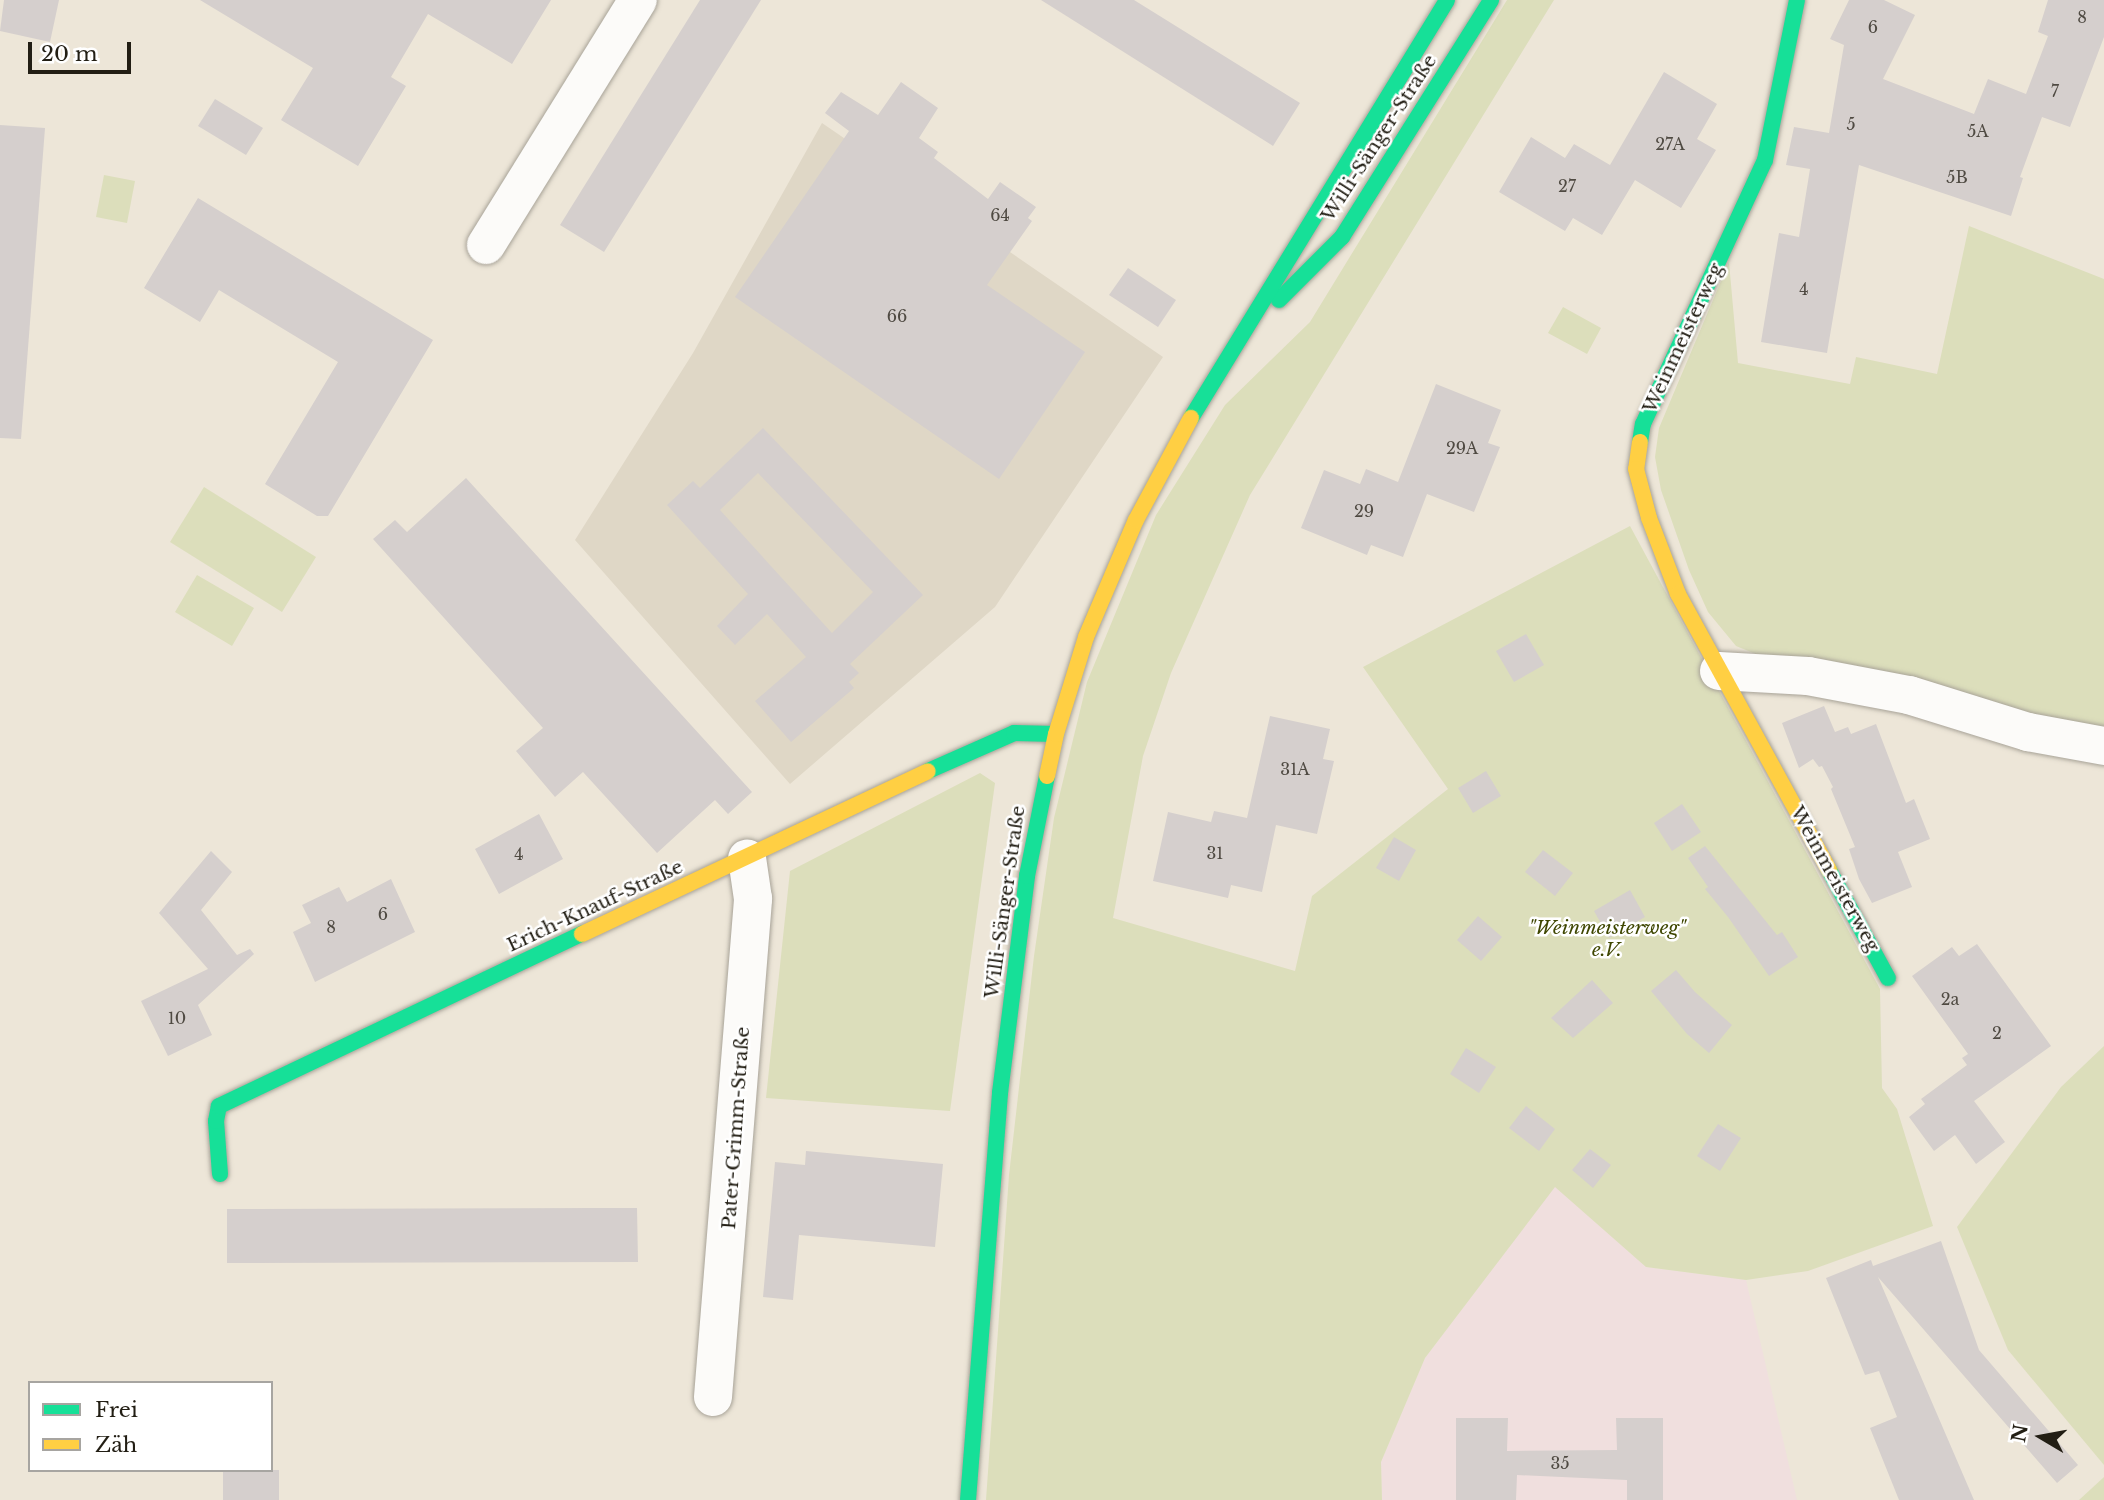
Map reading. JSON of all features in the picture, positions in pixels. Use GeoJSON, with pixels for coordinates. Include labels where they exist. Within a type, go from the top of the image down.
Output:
{"type":"FeatureCollection","features":[{"type":"Feature","properties":{"kind":"street"},"geometry":{"type":"LineString","coordinates":[[486,245],[638,0]]}},
{"type":"Feature","properties":{"kind":"street","name":"Willi-Sänger-Straße"},"geometry":{"type":"LineString","coordinates":[[968,1500],[1000,1093],[1027,876],[1056,734],[1086,637],[1136,520],[1231,348],[1447,0]]}},
{"type":"Feature","properties":{"kind":"street","name":"Willi-Sänger-Straße"},"geometry":{"type":"LineString","coordinates":[[1231,348],[1342,237],[1491,0]]}},
{"type":"Feature","properties":{"kind":"street","name":"Weinmeisterweg"},"geometry":{"type":"LineString","coordinates":[[1797,0],[1765,160],[1643,424],[1636,469],[1649,518],[1678,594],[1888,978]]}},
{"type":"Feature","properties":{"kind":"street"},"geometry":{"type":"LineString","coordinates":[[1719,671],[1808,676],[1909,695],[2028,732],[2104,746]]}},
{"type":"Feature","properties":{"kind":"street","name":"Erich-Knauf-Straße"},"geometry":{"type":"LineString","coordinates":[[220,1174],[216,1121],[219,1106],[988,742],[1014,733],[1056,734]]}},
{"type":"Feature","properties":{"kind":"street","name":"Pater-Grimm-Straße"},"geometry":{"type":"LineString","coordinates":[[713,1397],[753,899],[747,858]]}},
{"type":"Feature","properties":{"kind":"shaded area"},"geometry":{"type":"Polygon","coordinates":[[[822,123],[1163,357],[995,607],[790,784],[575,540],[693,353],[822,123]]]}},
{"type":"Feature","properties":{"kind":"shaded area"},"geometry":{"type":"Polygon","coordinates":[[[1555,1186],[1646,1267],[1746,1280],[1797,1500],[1382,1500],[1381,1462],[1425,1358],[1555,1186]]]}},
{"type":"Feature","properties":{"kind":"green space","name":"\"Weinmeisterweg\" e.V."},"geometry":{"type":"Polygon","coordinates":[[[1507,0],[1554,0],[1250,495],[1171,673],[1143,756],[1113,918],[1295,971],[1312,896],[1448,789],[1363,667],[1630,526],[1880,989],[1882,1088],[1897,1109],[1933,1226],[1808,1271],[1746,1280],[1646,1267],[1555,1187],[1425,1358],[1381,1462],[1382,1500],[986,1500],[1009,1175],[1034,956],[1054,818],[1087,682],[1156,515],[1225,405],[1310,322],[1507,0]]]}},
{"type":"Feature","properties":{"kind":"green space"},"geometry":{"type":"Polygon","coordinates":[[[104,175],[135,181],[127,223],[96,217],[104,175]]]}},
{"type":"Feature","properties":{"kind":"green space"},"geometry":{"type":"Polygon","coordinates":[[[1969,226],[2104,279],[2104,731],[1778,663],[1736,646],[1708,612],[1689,570],[1661,490],[1655,457],[1659,428],[1729,262],[1738,363],[1850,384],[1856,357],[1937,374],[1969,226]]]}},
{"type":"Feature","properties":{"kind":"green space"},"geometry":{"type":"Polygon","coordinates":[[[1563,307],[1601,328],[1587,354],[1548,333],[1563,307]]]}},
{"type":"Feature","properties":{"kind":"green space"},"geometry":{"type":"Polygon","coordinates":[[[204,487],[316,557],[282,612],[170,542],[204,487]]]}},
{"type":"Feature","properties":{"kind":"green space"},"geometry":{"type":"Polygon","coordinates":[[[197,575],[254,608],[232,646],[175,612],[197,575]]]}},
{"type":"Feature","properties":{"kind":"green space"},"geometry":{"type":"Polygon","coordinates":[[[980,773],[995,783],[950,1111],[766,1098],[790,871],[980,773]]]}},
{"type":"Feature","properties":{"kind":"green space"},"geometry":{"type":"Polygon","coordinates":[[[2104,1046],[2104,1465],[2008,1350],[1957,1227],[2061,1087],[2104,1046]]]}},
{"type":"Feature","properties":{"kind":"green space"},"geometry":{"type":"Polygon","coordinates":[[[2104,1477],[2104,1500],[2079,1500],[2104,1477]]]}},
{"type":"Feature","properties":{"kind":"building"},"geometry":{"type":"Polygon","coordinates":[[[4,0],[59,0],[50,42],[0,31],[4,0]]]}},
{"type":"Feature","properties":{"kind":"building"},"geometry":{"type":"Polygon","coordinates":[[[200,0],[551,0],[512,64],[428,14],[391,77],[406,86],[358,166],[281,120],[313,68],[200,0]]]}},
{"type":"Feature","properties":{"kind":"building"},"geometry":{"type":"Polygon","coordinates":[[[700,0],[761,0],[604,252],[560,225],[700,0]]]}},
{"type":"Feature","properties":{"kind":"building"},"geometry":{"type":"Polygon","coordinates":[[[1041,0],[1134,0],[1300,103],[1273,146],[1041,0]]]}},
{"type":"Feature","properties":{"kind":"building"},"geometry":{"type":"Polygon","coordinates":[[[1849,0],[1884,0],[1915,15],[1883,79],[1974,114],[1988,79],[2026,94],[2048,36],[2038,32],[2048,0],[2104,0],[2104,37],[2070,127],[2042,117],[2020,177],[2023,178],[2011,216],[1859,165],[1827,353],[1761,342],[1779,233],[1799,237],[1810,169],[1786,165],[1794,127],[1829,133],[1844,45],[1830,39],[1849,0]]]}},
{"type":"Feature","properties":{"kind":"building"},"geometry":{"type":"Polygon","coordinates":[[[1664,72],[1717,104],[1697,139],[1716,150],[1681,208],[1635,180],[1602,235],[1573,218],[1565,231],[1499,192],[1531,137],[1565,158],[1574,144],[1610,165],[1664,72]]]}},
{"type":"Feature","properties":{"kind":"building"},"geometry":{"type":"Polygon","coordinates":[[[901,82],[938,108],[919,138],[938,152],[934,158],[988,199],[1000,182],[1036,207],[1028,218],[1032,221],[987,285],[1085,352],[999,479],[735,297],[849,131],[825,113],[841,92],[878,115],[901,82]]]}},
{"type":"Feature","properties":{"kind":"building"},"geometry":{"type":"Polygon","coordinates":[[[215,99],[263,128],[246,155],[198,126],[215,99]]]}},
{"type":"Feature","properties":{"kind":"building"},"geometry":{"type":"Polygon","coordinates":[[[0,125],[45,128],[21,439],[0,438],[0,125]]]}},
{"type":"Feature","properties":{"kind":"building"},"geometry":{"type":"Polygon","coordinates":[[[198,198],[433,340],[328,516],[317,516],[265,484],[338,362],[219,290],[200,322],[144,288],[198,198]]]}},
{"type":"Feature","properties":{"kind":"building"},"geometry":{"type":"Polygon","coordinates":[[[1128,268],[1176,300],[1158,327],[1109,295],[1128,268]]]}},
{"type":"Feature","properties":{"kind":"building"},"geometry":{"type":"Polygon","coordinates":[[[1436,384],[1501,410],[1488,443],[1500,447],[1474,512],[1427,494],[1403,557],[1371,545],[1367,555],[1301,528],[1324,470],[1360,484],[1366,469],[1398,482],[1436,384]]]}},
{"type":"Feature","properties":{"kind":"building"},"geometry":{"type":"Polygon","coordinates":[[[763,428],[923,595],[850,664],[859,673],[849,682],[854,688],[791,742],[755,701],[806,657],[767,614],[735,645],[717,626],[748,594],[667,505],[693,481],[700,488],[763,428]],[[758,473],[720,510],[832,633],[873,592],[758,473]]]}},
{"type":"Feature","properties":{"kind":"building"},"geometry":{"type":"Polygon","coordinates":[[[466,478],[752,792],[728,814],[715,800],[657,853],[583,772],[555,797],[516,751],[543,728],[373,539],[395,520],[407,532],[466,478]]]}},
{"type":"Feature","properties":{"kind":"building"},"geometry":{"type":"Polygon","coordinates":[[[1526,634],[1544,665],[1514,682],[1496,651],[1526,634]]]}},
{"type":"Feature","properties":{"kind":"building"},"geometry":{"type":"Polygon","coordinates":[[[1824,706],[1835,732],[1848,727],[1851,734],[1876,724],[1906,803],[1914,799],[1930,839],[1898,852],[1912,887],[1872,903],[1859,879],[1849,849],[1855,847],[1831,789],[1833,787],[1822,766],[1819,767],[1813,759],[1799,768],[1782,723],[1824,706]]]}},
{"type":"Feature","properties":{"kind":"building"},"geometry":{"type":"Polygon","coordinates":[[[1270,716],[1330,729],[1323,759],[1334,761],[1317,834],[1276,825],[1262,892],[1231,885],[1228,898],[1153,881],[1168,812],[1211,822],[1214,811],[1247,818],[1270,716]]]}},
{"type":"Feature","properties":{"kind":"building"},"geometry":{"type":"Polygon","coordinates":[[[1486,771],[1501,796],[1473,813],[1458,788],[1486,771]]]}},
{"type":"Feature","properties":{"kind":"building"},"geometry":{"type":"Polygon","coordinates":[[[1682,804],[1701,832],[1672,851],[1654,823],[1682,804]]]}},
{"type":"Feature","properties":{"kind":"building"},"geometry":{"type":"Polygon","coordinates":[[[539,814],[563,859],[499,894],[475,849],[539,814]]]}},
{"type":"Feature","properties":{"kind":"building"},"geometry":{"type":"Polygon","coordinates":[[[1394,837],[1416,850],[1399,881],[1376,868],[1394,837]]]}},
{"type":"Feature","properties":{"kind":"building"},"geometry":{"type":"Polygon","coordinates":[[[1705,846],[1777,935],[1782,932],[1798,957],[1769,976],[1705,889],[1708,887],[1688,858],[1705,846]]]}},
{"type":"Feature","properties":{"kind":"building"},"geometry":{"type":"Polygon","coordinates":[[[1543,850],[1573,873],[1555,896],[1525,872],[1543,850]]]}},
{"type":"Feature","properties":{"kind":"building"},"geometry":{"type":"Polygon","coordinates":[[[211,851],[232,872],[201,910],[237,955],[250,949],[254,954],[198,1005],[212,1035],[168,1056],[141,1001],[208,969],[159,913],[211,851]]]}},
{"type":"Feature","properties":{"kind":"building"},"geometry":{"type":"Polygon","coordinates":[[[391,879],[415,932],[315,982],[293,932],[311,923],[302,905],[339,887],[347,902],[391,879]]]}},
{"type":"Feature","properties":{"kind":"building"},"geometry":{"type":"Polygon","coordinates":[[[1630,890],[1645,917],[1609,938],[1594,911],[1630,890]]]}},
{"type":"Feature","properties":{"kind":"building"},"geometry":{"type":"Polygon","coordinates":[[[1478,916],[1502,937],[1481,961],[1457,940],[1478,916]]]}},
{"type":"Feature","properties":{"kind":"building"},"geometry":{"type":"Polygon","coordinates":[[[1977,944],[2051,1046],[1974,1101],[2005,1142],[1976,1164],[1955,1135],[1934,1151],[1909,1117],[1925,1104],[1921,1099],[1967,1065],[1962,1058],[1968,1054],[1912,976],[1952,947],[1959,956],[1977,944]]]}},
{"type":"Feature","properties":{"kind":"building"},"geometry":{"type":"Polygon","coordinates":[[[1676,970],[1695,992],[1732,1025],[1709,1053],[1687,1034],[1651,991],[1676,970]]]}},
{"type":"Feature","properties":{"kind":"building"},"geometry":{"type":"Polygon","coordinates":[[[1592,980],[1613,1003],[1573,1038],[1551,1018],[1592,980]]]}},
{"type":"Feature","properties":{"kind":"building"},"geometry":{"type":"Polygon","coordinates":[[[1466,1048],[1496,1067],[1479,1093],[1450,1074],[1466,1048]]]}},
{"type":"Feature","properties":{"kind":"building"},"geometry":{"type":"Polygon","coordinates":[[[1526,1106],[1555,1129],[1539,1151],[1509,1128],[1526,1106]]]}},
{"type":"Feature","properties":{"kind":"building"},"geometry":{"type":"Polygon","coordinates":[[[1718,1124],[1741,1138],[1720,1171],[1697,1156],[1718,1124]]]}},
{"type":"Feature","properties":{"kind":"building"},"geometry":{"type":"Polygon","coordinates":[[[1590,1149],[1611,1165],[1593,1188],[1572,1170],[1590,1149]]]}},
{"type":"Feature","properties":{"kind":"building"},"geometry":{"type":"Polygon","coordinates":[[[806,1151],[943,1164],[935,1247],[799,1235],[793,1300],[763,1297],[775,1162],[805,1165],[806,1151]]]}},
{"type":"Feature","properties":{"kind":"building"},"geometry":{"type":"Polygon","coordinates":[[[637,1208],[638,1262],[227,1263],[227,1209],[637,1208]]]}},
{"type":"Feature","properties":{"kind":"building"},"geometry":{"type":"Polygon","coordinates":[[[1941,1241],[1979,1350],[2078,1465],[2057,1483],[1878,1277],[1974,1500],[1899,1500],[1870,1428],[1897,1417],[1879,1371],[1865,1375],[1826,1278],[1871,1260],[1873,1266],[1941,1241]]]}},
{"type":"Feature","properties":{"kind":"building"},"geometry":{"type":"Polygon","coordinates":[[[1456,1418],[1508,1418],[1507,1451],[1617,1450],[1616,1418],[1663,1418],[1663,1500],[1627,1500],[1627,1480],[1517,1475],[1516,1500],[1456,1500],[1456,1418]]]}},
{"type":"Feature","properties":{"kind":"building"},"geometry":{"type":"Polygon","coordinates":[[[279,1470],[279,1500],[223,1500],[223,1472],[279,1470]]]}},
{"type":"Feature","properties":{"kind":"traffic: fast"},"geometry":{"type":"LineString","coordinates":[[1191,418],[1447,0]]}},
{"type":"Feature","properties":{"kind":"traffic: fast"},"geometry":{"type":"LineString","coordinates":[[1279,300],[1342,237],[1491,0]]}},
{"type":"Feature","properties":{"kind":"traffic: fast"},"geometry":{"type":"LineString","coordinates":[[1640,442],[1643,424],[1765,160],[1797,0]]}},
{"type":"Feature","properties":{"kind":"traffic: fast"},"geometry":{"type":"LineString","coordinates":[[928,771],[1014,733],[1056,734]]}},
{"type":"Feature","properties":{"kind":"traffic: fast"},"geometry":{"type":"LineString","coordinates":[[968,1500],[1000,1093],[1027,876],[1047,776]]}},
{"type":"Feature","properties":{"kind":"traffic: fast"},"geometry":{"type":"LineString","coordinates":[[1829,870],[1888,978]]}},
{"type":"Feature","properties":{"kind":"traffic: fast"},"geometry":{"type":"LineString","coordinates":[[220,1174],[216,1121],[219,1106],[582,934]]}},
{"type":"Feature","properties":{"kind":"traffic: slow"},"geometry":{"type":"LineString","coordinates":[[1047,776],[1056,734],[1086,637],[1136,520],[1191,418]]}},
{"type":"Feature","properties":{"kind":"traffic: slow"},"geometry":{"type":"LineString","coordinates":[[1640,442],[1636,469],[1649,518],[1678,594],[1829,870]]}},
{"type":"Feature","properties":{"kind":"traffic: slow"},"geometry":{"type":"LineString","coordinates":[[582,934],[928,771]]}}]}
